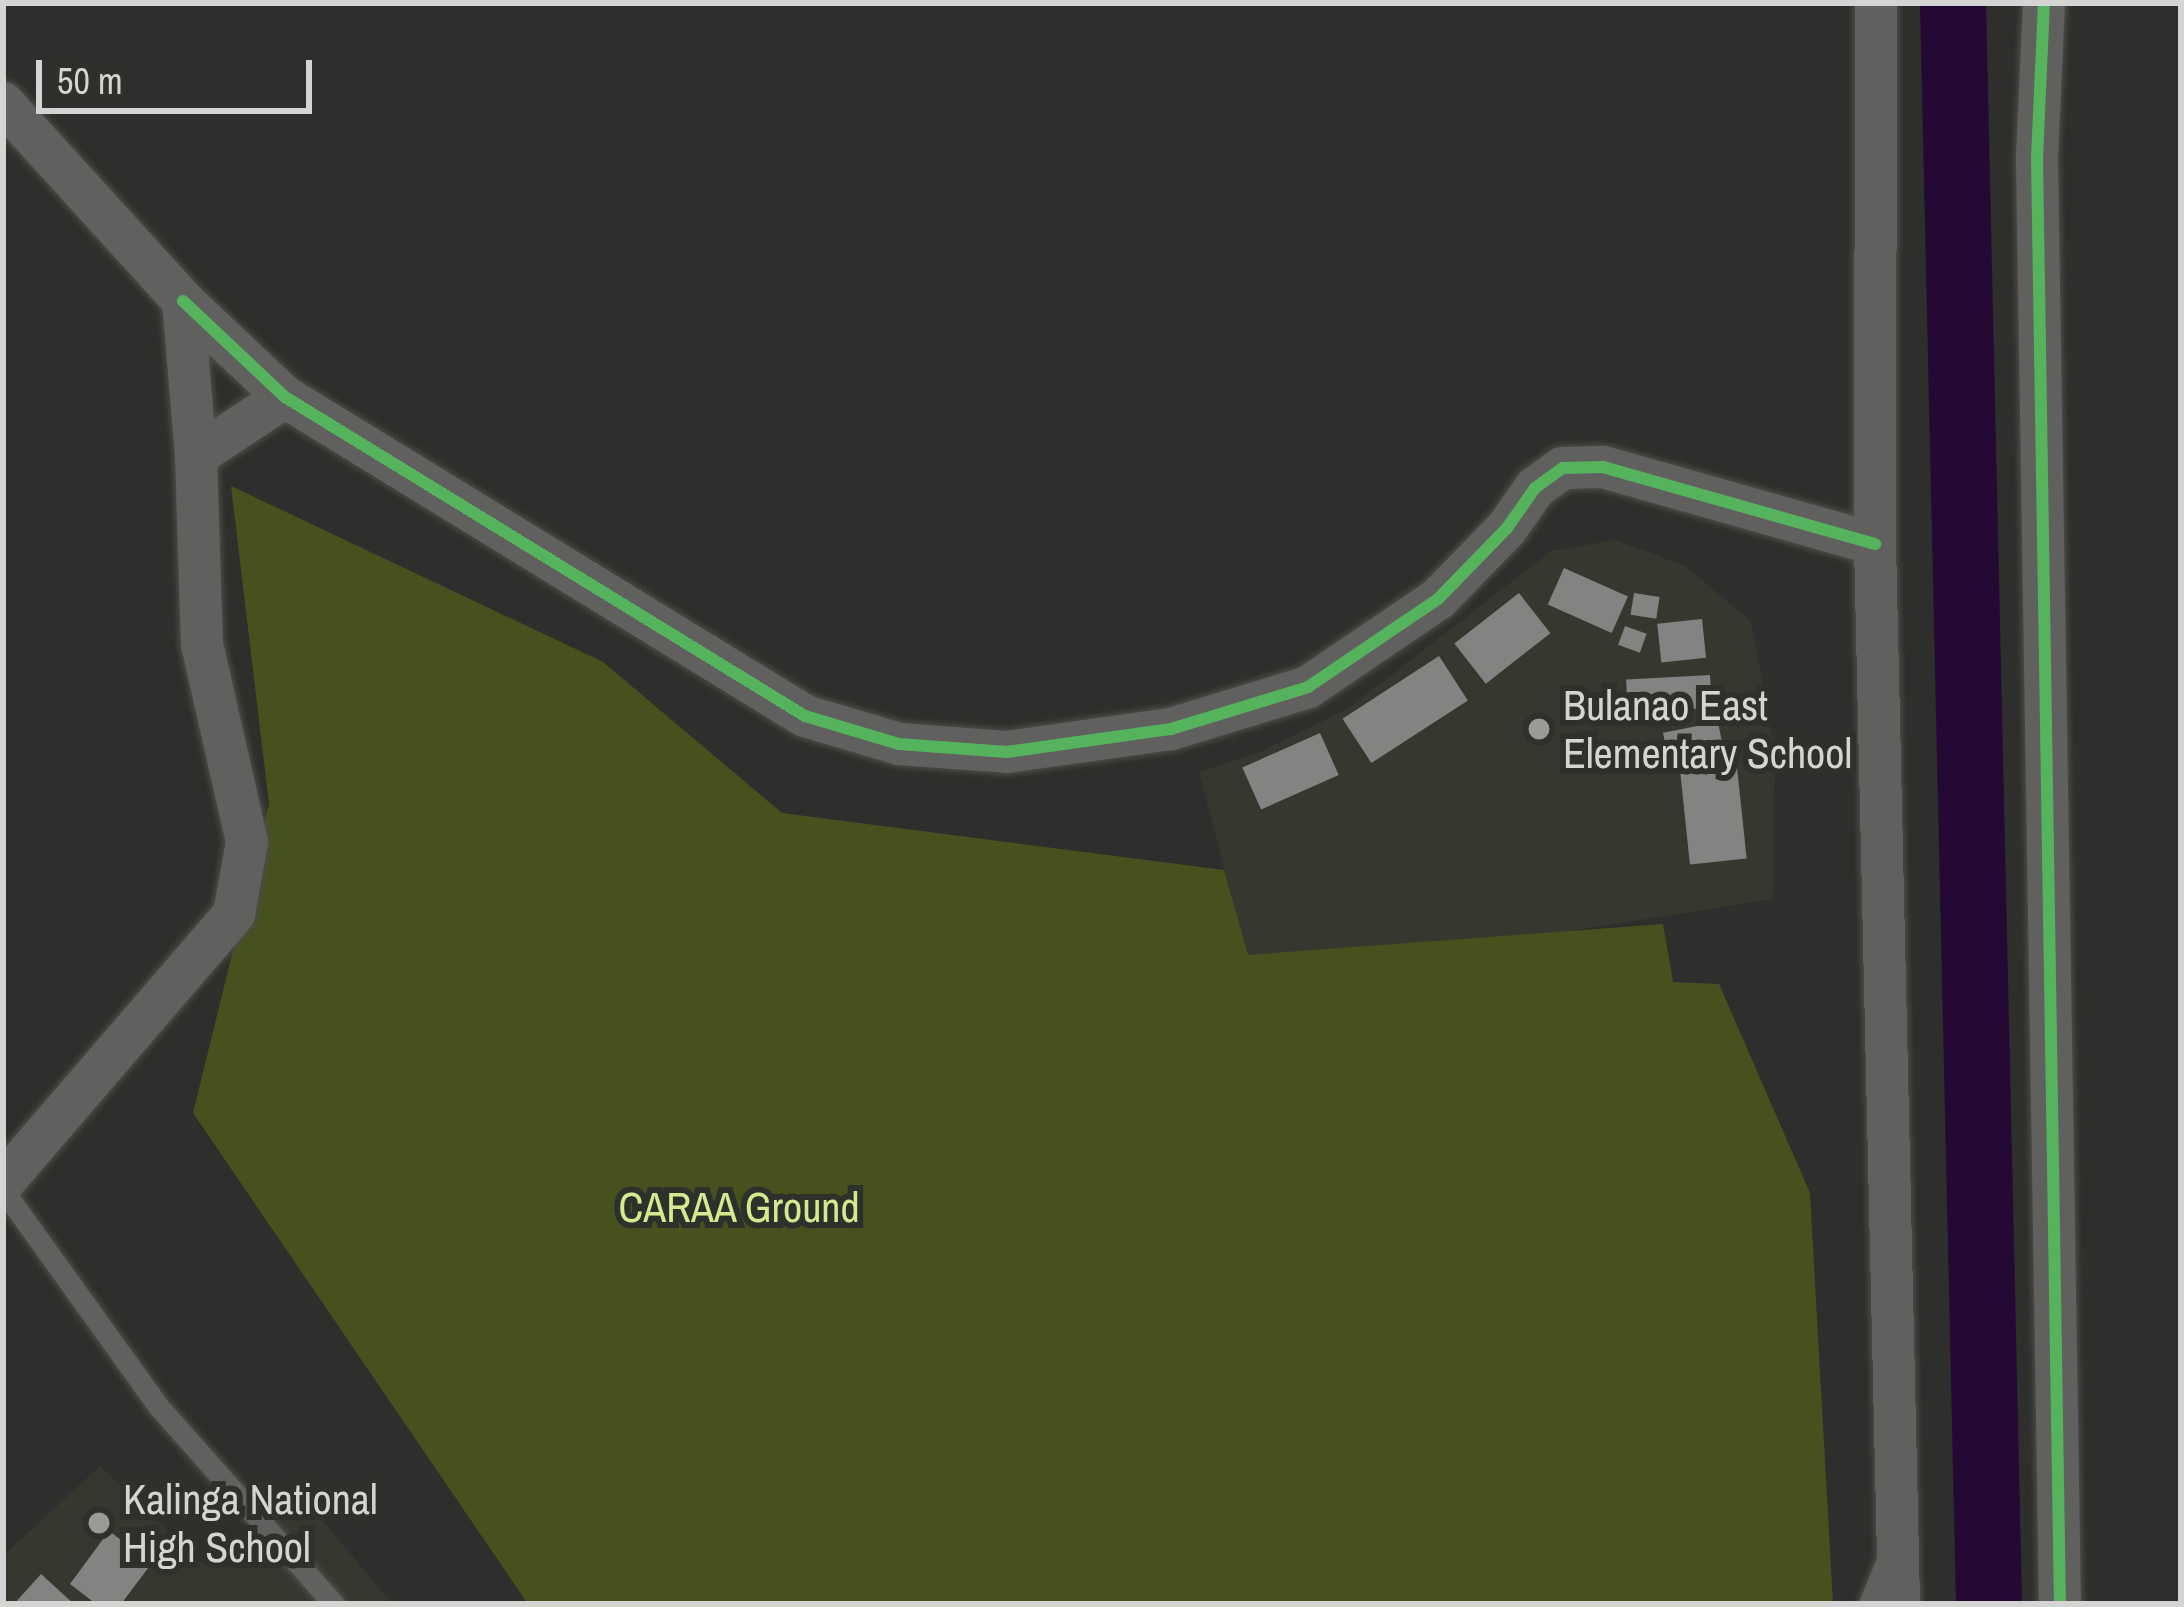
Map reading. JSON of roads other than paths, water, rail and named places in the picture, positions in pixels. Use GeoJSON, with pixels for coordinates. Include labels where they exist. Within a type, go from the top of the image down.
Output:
{"type":"FeatureCollection","features":[{"type":"Feature","properties":{"kind":"street"},"geometry":{"type":"LineString","coordinates":[[1876,3],[1875,544],[1894,1543],[1899,1604]]}},
{"type":"Feature","properties":{"kind":"street"},"geometry":{"type":"LineString","coordinates":[[2044,3],[2037,159],[2060,1604]]}},
{"type":"Feature","properties":{"kind":"street"},"geometry":{"type":"LineString","coordinates":[[3,103],[183,301],[285,397],[805,716],[899,744],[1006,752],[1100,739],[1171,729],[1308,687],[1438,599],[1508,528],[1535,488],[1564,468],[1603,467],[1875,544]]}},
{"type":"Feature","properties":{"kind":"street"},"geometry":{"type":"LineString","coordinates":[[6,1173],[234,914],[240,894],[247,842],[202,644],[196,456],[183,301]]}},
{"type":"Feature","properties":{"kind":"street"},"geometry":{"type":"LineString","coordinates":[[196,456],[285,397]]}},
{"type":"Feature","properties":{"kind":"lane"},"geometry":{"type":"LineString","coordinates":[[6,1173],[158,1406],[334,1604]]}},
{"type":"Feature","properties":{"kind":"lane"},"geometry":{"type":"LineString","coordinates":[[1869,1604],[1894,1543]]}},
{"type":"Feature","properties":{"kind":"waterway"},"geometry":{"type":"LineString","coordinates":[[1953,3],[1989,1604]]}},
{"type":"Feature","properties":{"kind":"place","name":"Bulanao East Elementary School"},"geometry":{"type":"Point","coordinates":[1539,729]}},
{"type":"Feature","properties":{"kind":"place","name":"Kalinga National High School"},"geometry":{"type":"Point","coordinates":[99,1523]}},
{"type":"Feature","properties":{"kind":"park label","name":"CARAA Ground"},"geometry":{"type":"Point","coordinates":[739,1207]}}]}
